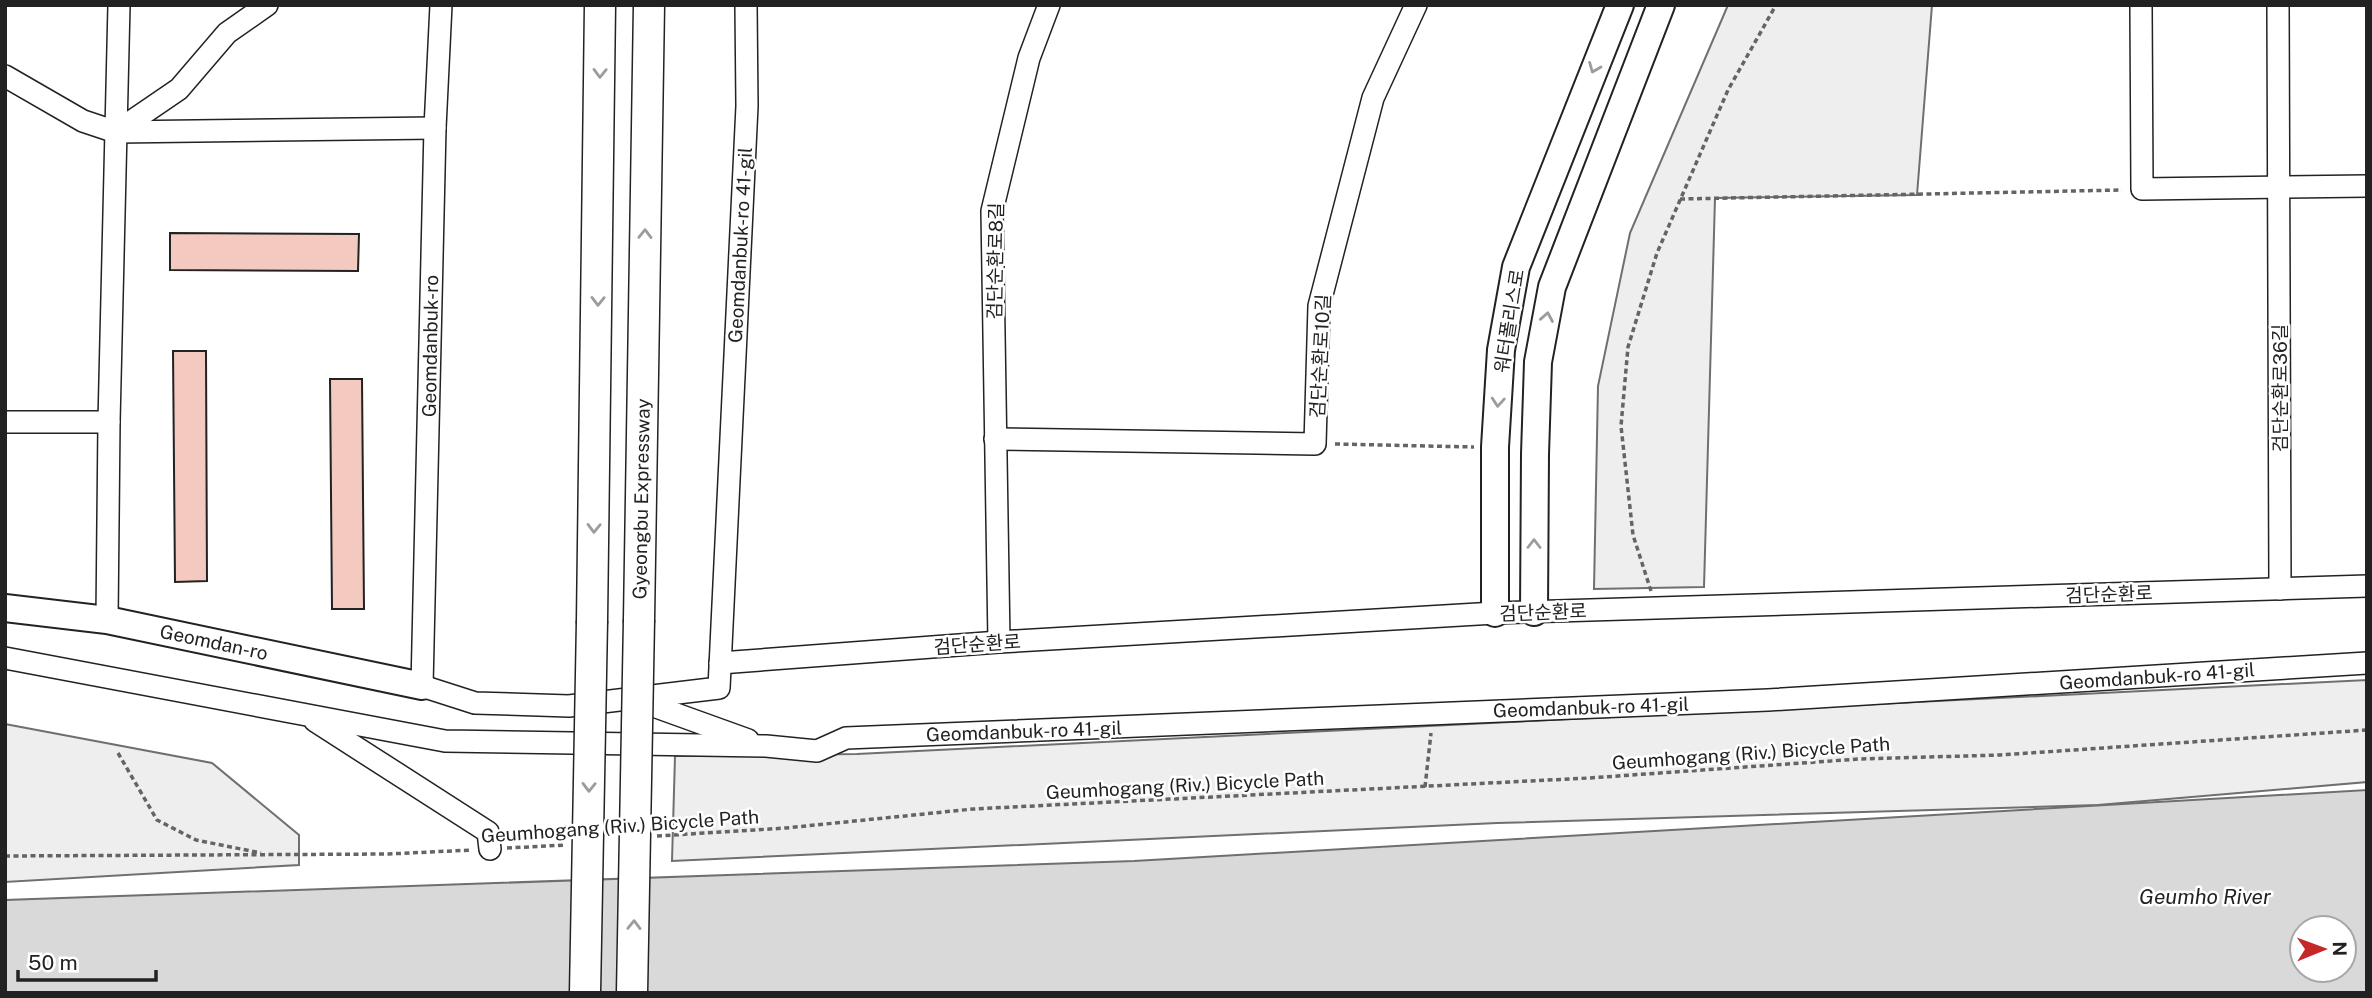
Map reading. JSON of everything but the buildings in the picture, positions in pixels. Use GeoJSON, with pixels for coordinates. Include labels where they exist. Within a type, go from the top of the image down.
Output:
{"type":"FeatureCollection","features":[{"type":"Feature","properties":{"kind":"highway"},"geometry":{"type":"LineString","coordinates":[[585,993],[600,5]]}},
{"type":"Feature","properties":{"kind":"highway","name":"Gyeongbu Expressway"},"geometry":{"type":"LineString","coordinates":[[632,993],[649,5]]}},
{"type":"Feature","properties":{"kind":"main road","name":"워터폴리스로"},"geometry":{"type":"LineString","coordinates":[[1495,613],[1495,447],[1501,350],[1516,267],[1620,5]]}},
{"type":"Feature","properties":{"kind":"main road","name":"워터폴리스로"},"geometry":{"type":"LineString","coordinates":[[1534,612],[1538,362],[1552,287],[1661,5]]}},
{"type":"Feature","properties":{"kind":"main road","name":"Geomdan-ro"},"geometry":{"type":"LineString","coordinates":[[5,608],[107,620],[422,686]]}},
{"type":"Feature","properties":{"kind":"street"},"geometry":{"type":"LineString","coordinates":[[107,620],[119,5]]}},
{"type":"Feature","properties":{"kind":"street"},"geometry":{"type":"LineString","coordinates":[[116,132],[179,89],[227,33],[267,5]]}},
{"type":"Feature","properties":{"kind":"street","name":"Geomdanbuk-ro"},"geometry":{"type":"LineString","coordinates":[[422,686],[435,128],[441,5]]}},
{"type":"Feature","properties":{"kind":"street","name":"Geomdanbuk-ro 41-gil"},"geometry":{"type":"LineString","coordinates":[[422,686],[475,703],[569,706],[719,688],[747,106],[746,5]]}},
{"type":"Feature","properties":{"kind":"street","name":"검단순환로8길"},"geometry":{"type":"LineString","coordinates":[[999,642],[992,211],[1029,58],[1049,5]]}},
{"type":"Feature","properties":{"kind":"street","name":"검단순환로10길"},"geometry":{"type":"LineString","coordinates":[[995,439],[1315,444],[1319,306],[1373,98],[1416,5]]}},
{"type":"Feature","properties":{"kind":"street"},"geometry":{"type":"LineString","coordinates":[[2141,5],[2142,189],[2367,186]]}},
{"type":"Feature","properties":{"kind":"street","name":"검단순환로36길"},"geometry":{"type":"LineString","coordinates":[[2278,5],[2280,589]]}},
{"type":"Feature","properties":{"kind":"street"},"geometry":{"type":"LineString","coordinates":[[5,76],[83,121],[116,132],[435,128]]}},
{"type":"Feature","properties":{"kind":"street"},"geometry":{"type":"LineString","coordinates":[[5,422],[109,422]]}},
{"type":"Feature","properties":{"kind":"street","name":"검단순환로"},"geometry":{"type":"LineString","coordinates":[[720,663],[999,642],[1495,613],[2367,586]]}},
{"type":"Feature","properties":{"kind":"street"},"geometry":{"type":"LineString","coordinates":[[5,658],[445,741],[766,746]]}},
{"type":"Feature","properties":{"kind":"street","name":"Geomdanbuk-ro 41-gil"},"geometry":{"type":"LineString","coordinates":[[766,746],[817,751],[846,738],[1768,700],[2367,663]]}},
{"type":"Feature","properties":{"kind":"street"},"geometry":{"type":"LineString","coordinates":[[632,698],[766,746]]}},
{"type":"Feature","properties":{"kind":"street"},"geometry":{"type":"LineString","coordinates":[[304,715],[488,832],[490,849]]}},
{"type":"Feature","properties":{"kind":"path"},"geometry":{"type":"LineString","coordinates":[[1657,610],[1633,535],[1621,426],[1628,347],[1657,253],[1680,199],[1728,90],[1776,5]]}},
{"type":"Feature","properties":{"kind":"path"},"geometry":{"type":"LineString","coordinates":[[1680,199],[2142,189]]}},
{"type":"Feature","properties":{"kind":"path"},"geometry":{"type":"LineString","coordinates":[[1315,444],[1495,447]]}},
{"type":"Feature","properties":{"kind":"path"},"geometry":{"type":"LineString","coordinates":[[1425,787],[1433,714]]}},
{"type":"Feature","properties":{"kind":"path","name":"Geumhogang (Riv.) Bicycle Path"},"geometry":{"type":"LineString","coordinates":[[652,837],[786,828],[973,809],[1589,778],[1858,759],[2000,755],[2367,730]]}},
{"type":"Feature","properties":{"kind":"path"},"geometry":{"type":"LineString","coordinates":[[118,753],[157,820],[196,840],[271,855]]}},
{"type":"Feature","properties":{"kind":"path","name":"Geumhogang (Riv.) Bicycle Path"},"geometry":{"type":"LineString","coordinates":[[5,856],[388,854],[569,845]]}},
{"type":"Feature","properties":{"kind":"shaded area"},"geometry":{"type":"Polygon","coordinates":[[[1728,5],[1932,5],[1917,195],[1715,198],[1704,587],[1594,589],[1598,386],[1630,233],[1728,5]]]}},
{"type":"Feature","properties":{"kind":"shaded area"},"geometry":{"type":"Polygon","coordinates":[[[2367,680],[2367,782],[2098,805],[1497,823],[672,861],[675,756],[857,754],[2367,680]]]}},
{"type":"Feature","properties":{"kind":"shaded area"},"geometry":{"type":"Polygon","coordinates":[[[5,724],[212,763],[299,835],[299,865],[5,882],[5,724]]]}},
{"type":"Feature","properties":{"kind":"water","name":"Geumho River"},"geometry":{"type":"Polygon","coordinates":[[[2367,790],[2367,993],[5,993],[5,900],[1134,861],[2367,790]]]}}]}
